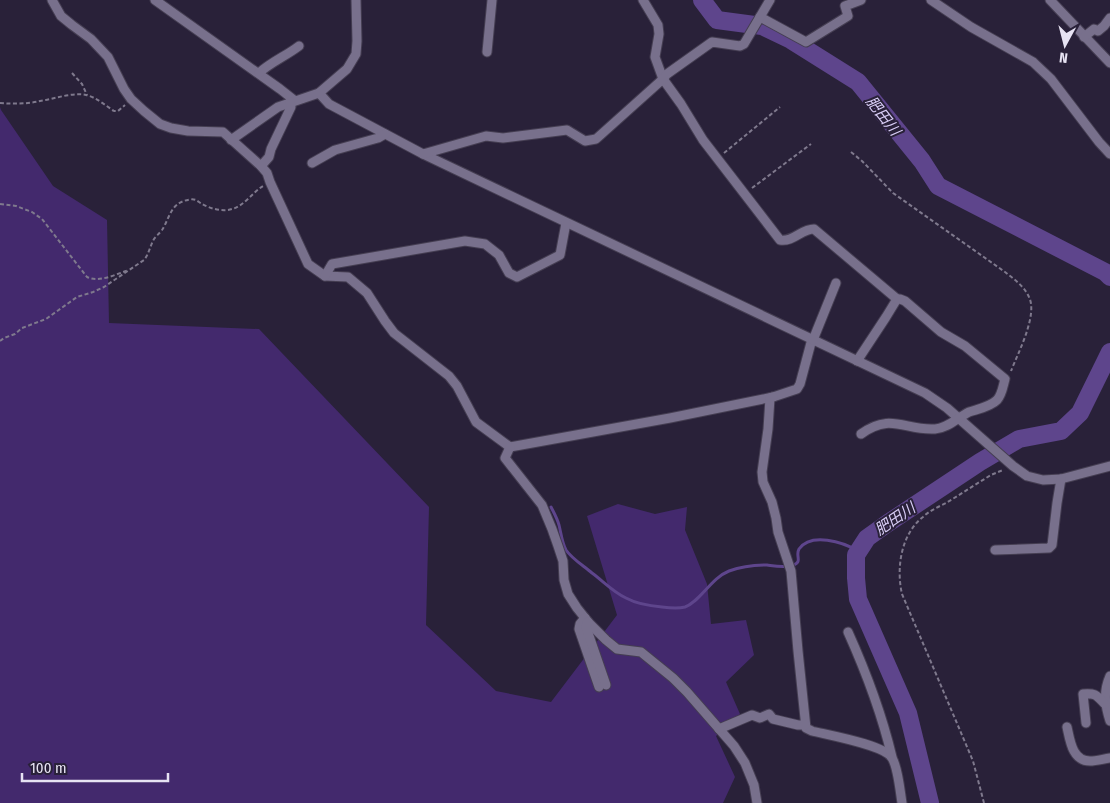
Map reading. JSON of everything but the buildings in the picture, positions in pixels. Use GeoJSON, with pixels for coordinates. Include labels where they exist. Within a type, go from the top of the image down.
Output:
{"type":"FeatureCollection","features":[{"type":"Feature","properties":{"kind":"street"},"geometry":{"type":"LineString","coordinates":[[52,0],[61,16],[92,39],[108,57],[131,99],[160,124],[188,131],[223,132],[261,166],[267,173],[308,264],[325,276],[348,277],[367,293],[394,333],[449,376],[457,386],[476,422],[510,447],[670,418],[773,397],[797,389],[813,339],[836,283]]}},
{"type":"Feature","properties":{"kind":"street"},"geometry":{"type":"LineString","coordinates":[[155,0],[280,88],[292,101]]}},
{"type":"Feature","properties":{"kind":"street"},"geometry":{"type":"LineString","coordinates":[[231,140],[278,107],[319,92],[347,69],[356,54],[356,0]]}},
{"type":"Feature","properties":{"kind":"street"},"geometry":{"type":"LineString","coordinates":[[486,52],[492,0]]}},
{"type":"Feature","properties":{"kind":"street"},"geometry":{"type":"LineString","coordinates":[[643,0],[658,25],[659,34],[655,57],[662,79],[681,104],[703,140],[780,240],[788,241],[809,229],[814,229],[896,299],[905,301],[942,332],[966,346],[1005,379],[1000,396],[996,401],[958,418],[946,427],[930,429],[885,422],[869,428],[862,434]]}},
{"type":"Feature","properties":{"kind":"street"},"geometry":{"type":"LineString","coordinates":[[423,154],[486,136],[503,138],[567,130],[585,141],[596,139],[667,74],[712,42],[740,46],[744,44],[770,0]]}},
{"type":"Feature","properties":{"kind":"street"},"geometry":{"type":"LineString","coordinates":[[760,17],[806,42],[848,16],[844,6],[861,0]]}},
{"type":"Feature","properties":{"kind":"street"},"geometry":{"type":"LineString","coordinates":[[931,0],[971,27],[1033,62],[1051,79],[1110,154]]}},
{"type":"Feature","properties":{"kind":"street"},"geometry":{"type":"LineString","coordinates":[[1050,0],[1110,63]]}},
{"type":"Feature","properties":{"kind":"street"},"geometry":{"type":"LineString","coordinates":[[1084,36],[1094,29],[1098,31],[1110,18]]}},
{"type":"Feature","properties":{"kind":"street"},"geometry":{"type":"LineString","coordinates":[[259,73],[298,46]]}},
{"type":"Feature","properties":{"kind":"street"},"geometry":{"type":"LineString","coordinates":[[319,92],[329,104],[423,154],[925,393],[947,408],[1027,476],[1043,480],[1061,479],[1110,466]]}},
{"type":"Feature","properties":{"kind":"street"},"geometry":{"type":"LineString","coordinates":[[261,166],[269,157],[292,101]]}},
{"type":"Feature","properties":{"kind":"street"},"geometry":{"type":"LineString","coordinates":[[312,164],[335,150],[378,138],[385,134]]}},
{"type":"Feature","properties":{"kind":"street"},"geometry":{"type":"LineString","coordinates":[[325,276],[332,264],[466,241],[486,244],[499,255],[509,273],[517,277],[560,255],[566,223]]}},
{"type":"Feature","properties":{"kind":"street"},"geometry":{"type":"LineString","coordinates":[[857,361],[896,299]]}},
{"type":"Feature","properties":{"kind":"street"},"geometry":{"type":"LineString","coordinates":[[773,397],[770,398],[762,472],[763,482],[772,502],[778,532],[791,571],[805,725],[806,728],[812,731],[880,749],[893,758]]}},
{"type":"Feature","properties":{"kind":"street"},"geometry":{"type":"LineString","coordinates":[[510,447],[505,458],[542,506],[563,561],[564,580],[568,594],[586,620],[617,649],[641,652],[688,692],[734,746],[745,763],[754,785],[757,803]]}},
{"type":"Feature","properties":{"kind":"street"},"geometry":{"type":"LineString","coordinates":[[995,550],[1049,548],[1052,545],[1061,479]]}},
{"type":"Feature","properties":{"kind":"street"},"geometry":{"type":"LineString","coordinates":[[586,620],[580,624],[579,629],[602,686]]}},
{"type":"Feature","properties":{"kind":"street"},"geometry":{"type":"LineString","coordinates":[[848,632],[887,736],[902,803]]}},
{"type":"Feature","properties":{"kind":"street"},"geometry":{"type":"LineString","coordinates":[[1110,676],[1105,704],[1110,721]]}},
{"type":"Feature","properties":{"kind":"street"},"geometry":{"type":"LineString","coordinates":[[1086,724],[1083,694],[1096,694],[1105,704]]}},
{"type":"Feature","properties":{"kind":"street"},"geometry":{"type":"LineString","coordinates":[[719,729],[752,715],[760,718],[769,714],[773,719],[805,725]]}},
{"type":"Feature","properties":{"kind":"street"},"geometry":{"type":"LineString","coordinates":[[1067,727],[1072,750],[1080,758],[1090,761],[1110,758]]}},
{"type":"Feature","properties":{"kind":"path"},"geometry":{"type":"LineString","coordinates":[[72,73],[82,84],[87,95]]}},
{"type":"Feature","properties":{"kind":"path"},"geometry":{"type":"LineString","coordinates":[[0,103],[39,101],[70,94],[87,95],[114,111],[118,111],[131,99]]}},
{"type":"Feature","properties":{"kind":"path"},"geometry":{"type":"LineString","coordinates":[[717,158],[780,107]]}},
{"type":"Feature","properties":{"kind":"path"},"geometry":{"type":"LineString","coordinates":[[744,194],[811,144]]}},
{"type":"Feature","properties":{"kind":"path"},"geometry":{"type":"LineString","coordinates":[[850,152],[862,161],[893,193],[1005,272],[1029,295],[1032,308],[1030,321],[1010,375],[1005,379]]}},
{"type":"Feature","properties":{"kind":"path"},"geometry":{"type":"LineString","coordinates":[[0,341],[15,334],[22,328],[46,319],[76,297],[97,290],[144,260],[148,256],[155,237],[161,232],[168,217],[179,203],[191,199],[210,208],[231,210],[237,208],[258,189],[270,182]]}},
{"type":"Feature","properties":{"kind":"path"},"geometry":{"type":"LineString","coordinates":[[0,204],[16,206],[32,212],[42,219],[87,277],[96,280],[131,269]]}},
{"type":"Feature","properties":{"kind":"path"},"geometry":{"type":"LineString","coordinates":[[984,803],[973,761],[902,594],[899,569],[909,533],[922,517],[1010,463]]}},
{"type":"Feature","properties":{"kind":"shaded area"},"geometry":{"type":"Polygon","coordinates":[[[0,107],[53,186],[107,220],[109,323],[259,329],[429,507],[426,625],[496,691],[551,702],[617,615],[587,516],[618,504],[655,514],[687,507],[685,530],[707,584],[711,624],[746,620],[754,655],[726,682],[740,714],[716,736],[735,777],[723,803],[0,803],[0,107]]]}},
{"type":"Feature","properties":{"kind":"waterway","name":"肥田川"},"geometry":{"type":"LineString","coordinates":[[702,0],[717,20],[762,26],[791,40],[858,82],[922,161],[938,186],[1105,272],[1110,277]]}},
{"type":"Feature","properties":{"kind":"waterway","name":"肥田川"},"geometry":{"type":"LineString","coordinates":[[930,803],[908,713],[858,599],[856,555],[867,538],[980,462],[1019,439],[1061,431],[1080,413],[1110,352]]}},
{"type":"Feature","properties":{"kind":"waterway"},"geometry":{"type":"LineString","coordinates":[[551,507],[558,522],[566,550],[571,556],[621,596],[635,602],[653,606],[685,607],[696,600],[717,579],[729,571],[758,565],[783,567],[796,564],[798,562],[799,549],[811,541],[827,540],[844,544],[858,551]]}}]}
